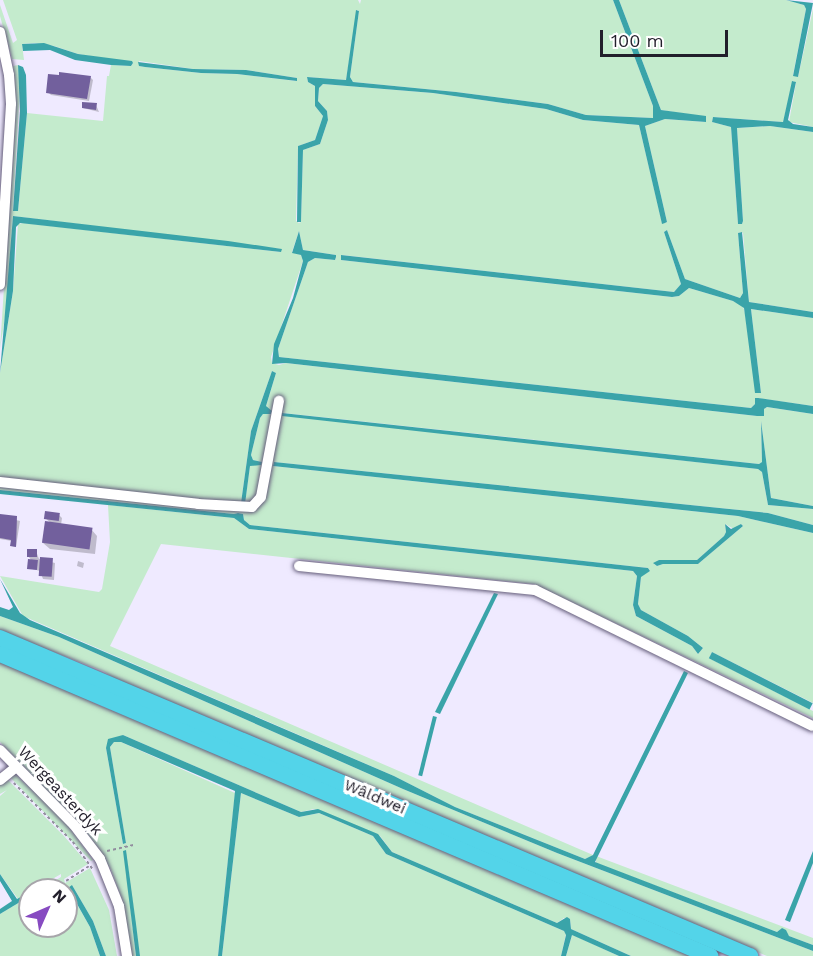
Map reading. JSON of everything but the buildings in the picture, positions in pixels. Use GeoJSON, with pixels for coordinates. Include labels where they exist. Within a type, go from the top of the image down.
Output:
{"type":"FeatureCollection","features":[{"type":"Feature","properties":{"kind":"highway","name":"Wâldwei"},"geometry":{"type":"LineString","coordinates":[[0,638],[750,956]]}},
{"type":"Feature","properties":{"kind":"highway","name":"Wâldwei"},"geometry":{"type":"LineString","coordinates":[[0,654],[710,956]]}},
{"type":"Feature","properties":{"kind":"street"},"geometry":{"type":"LineString","coordinates":[[0,32],[9,75],[11,104],[0,285]]}},
{"type":"Feature","properties":{"kind":"street"},"geometry":{"type":"LineString","coordinates":[[0,482],[198,504],[252,507],[259,501],[263,488],[279,401]]}},
{"type":"Feature","properties":{"kind":"street"},"geometry":{"type":"LineString","coordinates":[[299,566],[535,590],[813,726]]}},
{"type":"Feature","properties":{"kind":"street","name":"Wergeasterdyk"},"geometry":{"type":"LineString","coordinates":[[0,750],[74,825],[100,859],[119,906],[127,956]]}},
{"type":"Feature","properties":{"kind":"street"},"geometry":{"type":"LineString","coordinates":[[3,777],[16,767]]}},
{"type":"Feature","properties":{"kind":"path","name":"Wergeasterdyk"},"geometry":{"type":"LineString","coordinates":[[3,777],[73,842],[97,875]]}},
{"type":"Feature","properties":{"kind":"path"},"geometry":{"type":"LineString","coordinates":[[111,849],[133,845]]}},
{"type":"Feature","properties":{"kind":"path"},"geometry":{"type":"LineString","coordinates":[[71,878],[91,865]]}},
{"type":"Feature","properties":{"kind":"shaded area"},"geometry":{"type":"Polygon","coordinates":[[[3,0],[358,0],[360,4],[361,0],[613,0],[653,106],[653,118],[586,115],[548,104],[353,82],[350,77],[359,11],[357,10],[346,80],[307,77],[308,82],[315,86],[315,106],[323,116],[315,140],[298,146],[296,221],[301,222],[303,150],[320,144],[328,120],[327,111],[318,101],[319,88],[323,84],[433,93],[546,109],[583,120],[639,125],[662,223],[665,223],[667,222],[645,126],[665,119],[705,122],[706,117],[661,110],[619,0],[786,0],[804,5],[806,9],[793,75],[798,77],[813,9],[813,127],[789,122],[796,83],[793,81],[783,122],[713,117],[712,122],[731,127],[738,224],[742,224],[743,220],[737,128],[770,126],[813,132],[813,312],[749,302],[743,233],[741,232],[738,233],[743,293],[740,298],[685,279],[667,230],[664,232],[681,284],[674,292],[342,255],[341,260],[672,297],[679,296],[689,288],[733,301],[743,306],[745,313],[756,393],[761,393],[751,309],[813,318],[813,406],[756,398],[751,408],[279,357],[278,349],[308,262],[315,258],[335,260],[336,257],[336,255],[303,250],[299,231],[292,252],[301,255],[303,261],[271,357],[272,363],[279,365],[286,363],[757,416],[763,416],[764,409],[767,407],[813,414],[813,506],[771,498],[761,421],[762,462],[759,464],[283,413],[282,415],[758,469],[762,472],[768,505],[813,509],[813,525],[768,513],[274,462],[273,466],[738,516],[813,533],[813,703],[712,652],[709,658],[813,711],[813,718],[534,584],[161,544],[110,646],[593,855],[585,859],[455,807],[394,776],[23,616],[0,576],[99,592],[102,589],[110,542],[108,505],[234,518],[249,529],[633,571],[637,576],[633,605],[636,616],[692,646],[698,654],[703,648],[688,636],[641,610],[638,604],[641,576],[650,571],[648,568],[250,525],[244,520],[243,514],[238,513],[0,490],[0,483],[251,510],[258,506],[262,498],[280,401],[277,400],[259,496],[251,506],[198,503],[0,480],[0,373],[13,291],[18,224],[281,252],[281,249],[13,216],[7,304],[0,349],[15,117],[13,66],[18,65],[20,88],[13,210],[18,211],[27,113],[103,121],[107,76],[109,76],[111,65],[131,66],[133,63],[78,54],[54,46],[35,43],[22,44],[24,60],[12,59],[0,16],[0,5],[13,43],[17,40],[3,0]],[[139,61],[139,66],[145,67],[296,81],[297,78],[246,70],[193,69],[139,61]],[[272,371],[251,431],[241,503],[245,503],[250,466],[262,462],[253,460],[251,455],[260,418],[263,414],[272,414],[266,406],[276,373],[272,371]],[[725,524],[726,532],[697,560],[659,560],[654,564],[657,566],[698,564],[743,526],[741,524],[734,529],[725,524]]]}},
{"type":"Feature","properties":{"kind":"shaded area"},"geometry":{"type":"Polygon","coordinates":[[[613,0],[619,0],[661,110],[706,116],[706,122],[665,119],[645,126],[667,222],[662,224],[639,125],[583,120],[546,109],[433,93],[323,84],[319,88],[318,101],[327,111],[328,120],[320,144],[303,150],[301,222],[297,222],[298,146],[315,140],[323,116],[315,106],[315,86],[308,82],[307,77],[346,80],[356,10],[359,11],[350,77],[353,82],[548,104],[586,115],[653,118],[653,106],[613,0]]]}},
{"type":"Feature","properties":{"kind":"shaded area"},"geometry":{"type":"Polygon","coordinates":[[[786,0],[813,3],[798,77],[793,76],[806,9],[804,5],[786,0]]]}},
{"type":"Feature","properties":{"kind":"shaded area"},"geometry":{"type":"Polygon","coordinates":[[[44,43],[78,54],[132,61],[133,63],[131,66],[111,65],[75,60],[50,50],[23,51],[22,44],[44,43]]]}},
{"type":"Feature","properties":{"kind":"shaded area"},"geometry":{"type":"Polygon","coordinates":[[[138,62],[193,69],[246,70],[297,78],[297,81],[145,67],[139,66],[138,62]]]}},
{"type":"Feature","properties":{"kind":"shaded area"},"geometry":{"type":"Polygon","coordinates":[[[18,65],[23,67],[26,75],[27,113],[18,211],[13,211],[20,111],[18,65]]]}},
{"type":"Feature","properties":{"kind":"shaded area"},"geometry":{"type":"Polygon","coordinates":[[[792,81],[796,82],[788,120],[793,124],[813,127],[813,132],[770,126],[737,128],[743,221],[742,224],[738,224],[731,127],[712,122],[713,117],[783,122],[792,81]]]}},
{"type":"Feature","properties":{"kind":"shaded area"},"geometry":{"type":"Polygon","coordinates":[[[13,216],[282,249],[281,252],[20,223],[16,227],[13,291],[0,373],[13,216]]]}},
{"type":"Feature","properties":{"kind":"shaded area"},"geometry":{"type":"Polygon","coordinates":[[[667,230],[685,279],[740,298],[743,293],[738,233],[742,232],[749,302],[813,312],[813,318],[751,309],[761,393],[755,393],[744,308],[733,301],[689,288],[679,296],[672,297],[341,260],[341,255],[674,292],[681,284],[664,232],[667,230]]]}},
{"type":"Feature","properties":{"kind":"shaded area"},"geometry":{"type":"Polygon","coordinates":[[[299,231],[303,250],[336,255],[336,257],[335,260],[315,258],[308,262],[278,349],[279,357],[751,408],[755,404],[755,398],[758,398],[813,406],[813,414],[767,407],[764,409],[764,416],[757,416],[286,363],[272,364],[274,344],[293,298],[303,261],[301,255],[292,253],[299,231]]]}},
{"type":"Feature","properties":{"kind":"shaded area"},"geometry":{"type":"Polygon","coordinates":[[[272,371],[276,373],[266,406],[272,411],[271,414],[263,414],[260,418],[251,455],[253,460],[262,462],[261,465],[250,466],[245,504],[241,503],[251,431],[272,371]]]}},
{"type":"Feature","properties":{"kind":"shaded area"},"geometry":{"type":"Polygon","coordinates":[[[282,413],[759,464],[762,462],[761,421],[771,498],[813,506],[813,509],[768,505],[762,472],[758,469],[282,416],[282,413]]]}},
{"type":"Feature","properties":{"kind":"shaded area"},"geometry":{"type":"Polygon","coordinates":[[[274,462],[768,513],[813,525],[813,533],[738,516],[273,466],[274,462]]]}},
{"type":"Feature","properties":{"kind":"shaded area"},"geometry":{"type":"Polygon","coordinates":[[[0,490],[238,513],[243,514],[244,520],[250,525],[648,568],[650,571],[641,577],[638,604],[641,610],[688,636],[703,648],[698,654],[692,646],[636,616],[633,605],[637,576],[633,571],[249,529],[234,518],[0,494],[0,490]]]}},
{"type":"Feature","properties":{"kind":"shaded area"},"geometry":{"type":"Polygon","coordinates":[[[725,524],[731,529],[741,524],[743,526],[698,564],[657,566],[653,563],[659,560],[697,560],[724,536],[725,524]]]}},
{"type":"Feature","properties":{"kind":"shaded area"},"geometry":{"type":"Polygon","coordinates":[[[0,579],[20,613],[30,620],[394,776],[455,807],[585,859],[593,855],[684,671],[688,673],[595,862],[777,932],[782,928],[789,936],[813,945],[813,951],[557,853],[403,789],[59,637],[0,616],[0,607],[9,610],[13,607],[0,579]]]}},
{"type":"Feature","properties":{"kind":"shaded area"},"geometry":{"type":"Polygon","coordinates":[[[494,593],[498,594],[440,714],[435,712],[494,593]]]}},
{"type":"Feature","properties":{"kind":"shaded area"},"geometry":{"type":"Polygon","coordinates":[[[0,616],[59,637],[403,789],[557,853],[813,951],[813,956],[767,956],[117,680],[103,671],[0,631],[0,616]]]}},
{"type":"Feature","properties":{"kind":"shaded area"},"geometry":{"type":"Polygon","coordinates":[[[712,652],[813,703],[810,710],[709,658],[712,652]]]}},
{"type":"Feature","properties":{"kind":"shaded area"},"geometry":{"type":"Polygon","coordinates":[[[0,660],[103,707],[150,724],[694,956],[631,956],[571,929],[570,919],[564,918],[557,923],[392,852],[380,836],[314,809],[301,812],[123,735],[106,748],[123,844],[126,843],[110,747],[114,742],[121,742],[235,793],[218,956],[140,956],[124,851],[136,956],[131,956],[122,899],[111,870],[99,849],[82,827],[0,742],[0,660]]]}},
{"type":"Feature","properties":{"kind":"shaded area"},"geometry":{"type":"Polygon","coordinates":[[[433,716],[437,717],[422,776],[418,775],[433,716]]]}},
{"type":"Feature","properties":{"kind":"shaded area"},"geometry":{"type":"Polygon","coordinates":[[[123,735],[301,812],[318,809],[378,834],[392,852],[557,923],[567,917],[570,919],[571,929],[631,956],[619,956],[572,935],[566,956],[561,956],[566,935],[564,931],[386,854],[373,836],[319,813],[299,817],[241,793],[222,956],[218,956],[235,791],[121,742],[114,742],[110,747],[126,843],[123,844],[106,748],[108,739],[123,735]]]}},
{"type":"Feature","properties":{"kind":"shaded area"},"geometry":{"type":"Polygon","coordinates":[[[15,774],[63,819],[93,860],[91,861],[9,776],[15,774]]]}},
{"type":"Feature","properties":{"kind":"shaded area"},"geometry":{"type":"Polygon","coordinates":[[[6,778],[64,836],[88,864],[66,878],[59,878],[61,874],[54,878],[18,878],[18,899],[0,874],[0,796],[7,790],[0,794],[0,782],[6,778]]]}},
{"type":"Feature","properties":{"kind":"shaded area"},"geometry":{"type":"Polygon","coordinates":[[[241,793],[299,817],[319,813],[373,836],[386,854],[564,931],[566,934],[561,956],[222,956],[241,793]]]}},
{"type":"Feature","properties":{"kind":"shaded area"},"geometry":{"type":"Polygon","coordinates":[[[126,850],[140,956],[136,956],[123,851],[126,850]]]}},
{"type":"Feature","properties":{"kind":"shaded area"},"geometry":{"type":"Polygon","coordinates":[[[813,851],[813,863],[790,922],[785,920],[813,851]]]}},
{"type":"Feature","properties":{"kind":"shaded area"},"geometry":{"type":"Polygon","coordinates":[[[596,856],[813,938],[813,945],[789,936],[782,928],[777,932],[596,863],[596,856]]]}},
{"type":"Feature","properties":{"kind":"shaded area"},"geometry":{"type":"Polygon","coordinates":[[[90,868],[109,910],[117,956],[106,956],[93,921],[78,895],[78,878],[73,878],[90,868]]]}},
{"type":"Feature","properties":{"kind":"shaded area"},"geometry":{"type":"Polygon","coordinates":[[[0,874],[18,898],[18,903],[0,914],[0,909],[12,901],[0,881],[0,874]]]}},
{"type":"Feature","properties":{"kind":"shaded area"},"geometry":{"type":"Polygon","coordinates":[[[78,895],[93,921],[106,956],[100,956],[90,927],[78,906],[78,895]]]}},
{"type":"Feature","properties":{"kind":"shaded area"},"geometry":{"type":"Polygon","coordinates":[[[18,903],[18,938],[78,938],[78,906],[90,927],[100,956],[0,956],[0,914],[18,903]]]}},
{"type":"Feature","properties":{"kind":"shaded area"},"geometry":{"type":"Polygon","coordinates":[[[573,935],[619,956],[566,956],[573,935]]]}}]}
